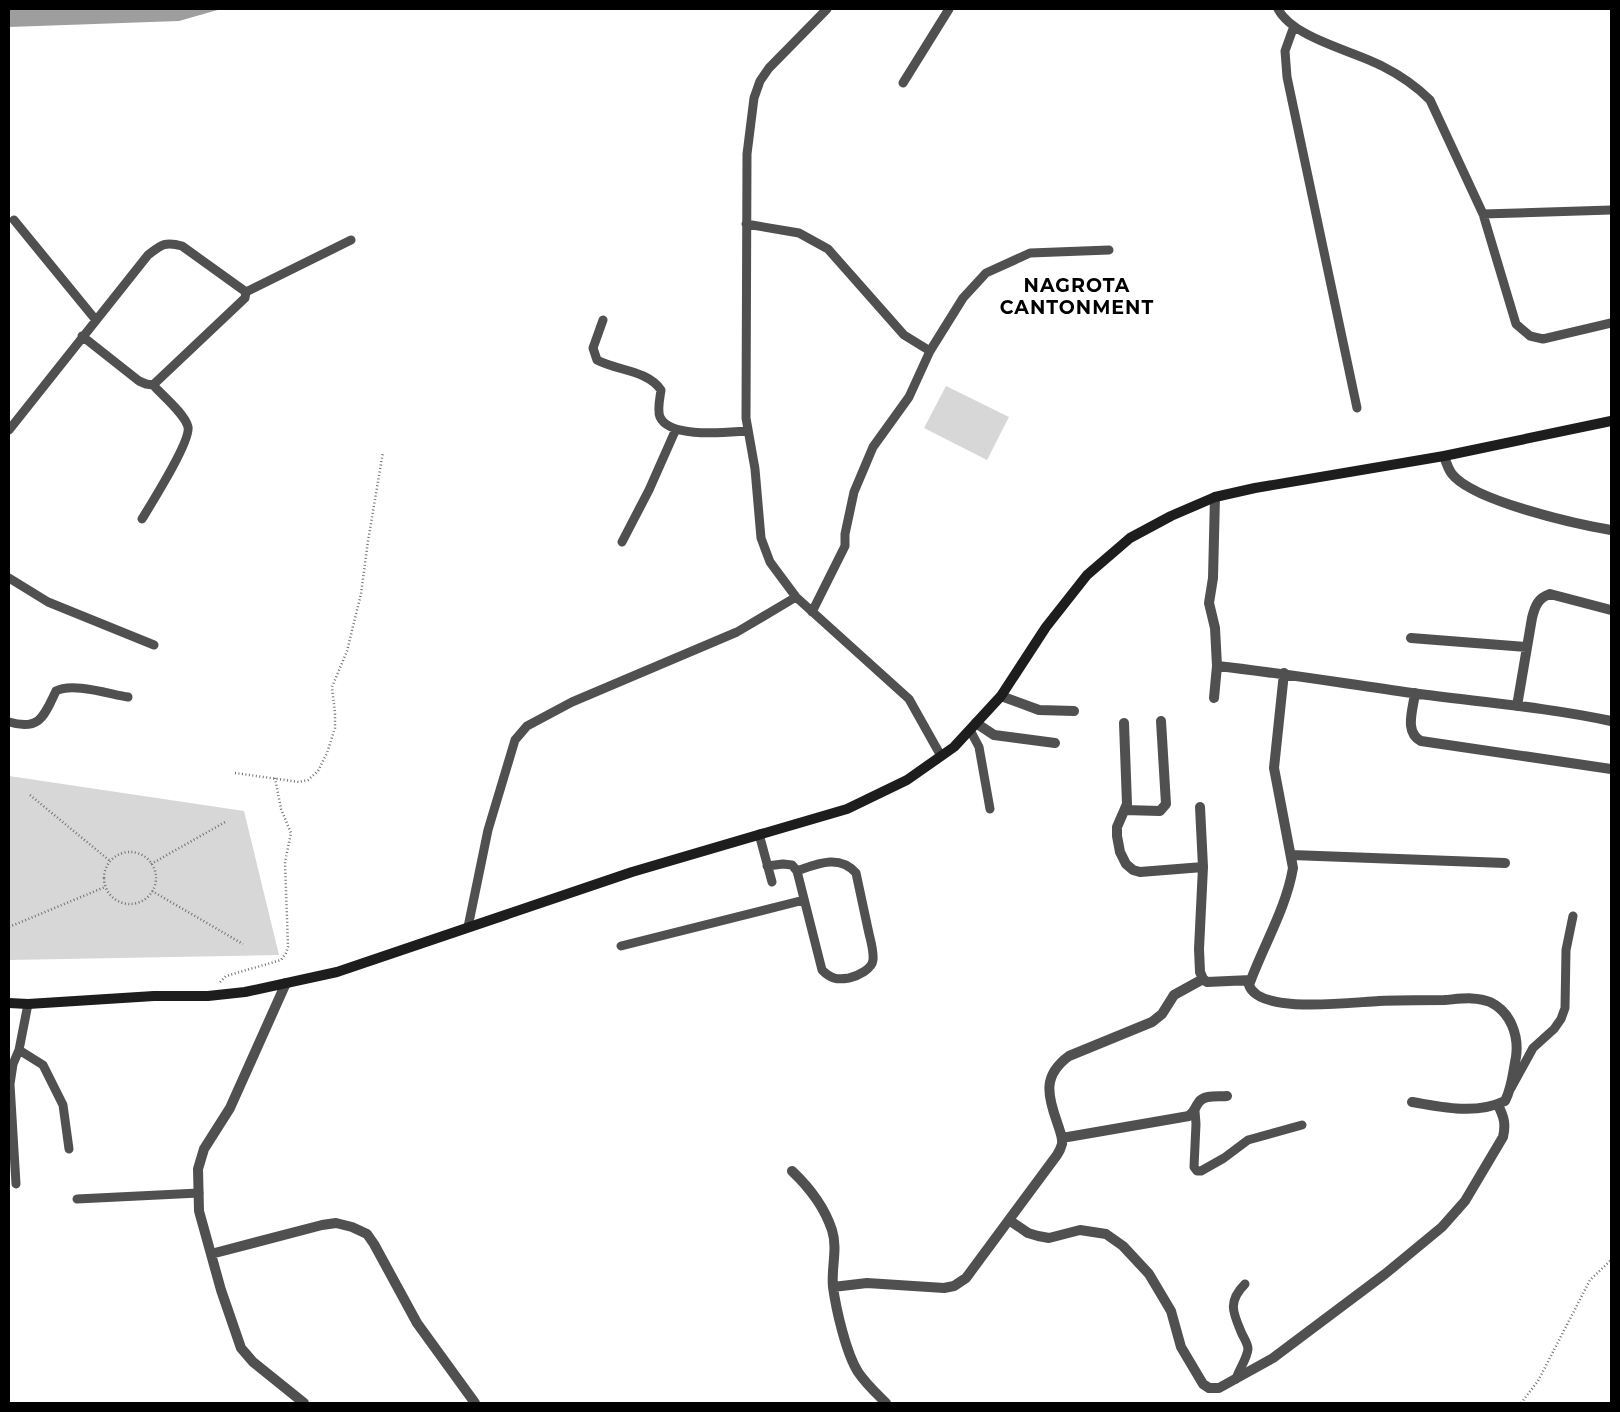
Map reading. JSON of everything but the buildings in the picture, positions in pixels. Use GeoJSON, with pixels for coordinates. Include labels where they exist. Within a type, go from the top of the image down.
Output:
{"type":"FeatureCollection","features":[{"type":"Feature","properties":{"kind":"main road"},"geometry":{"type":"LineString","coordinates":[[9,1003],[28,1004],[154,996],[214,995],[245,992],[315,975],[336,972],[632,872],[847,809],[907,780],[954,747],[1000,696],[1046,627],[1087,575],[1130,538],[1172,516],[1215,497],[1255,488],[1444,456],[1611,421]]}},
{"type":"Feature","properties":{"kind":"street"},"geometry":{"type":"LineString","coordinates":[[1444,456],[1451,473],[1474,491],[1517,507],[1578,524],[1611,530]]}},
{"type":"Feature","properties":{"kind":"street"},"geometry":{"type":"LineString","coordinates":[[1214,698],[1217,666],[1215,628],[1209,603],[1213,578],[1215,497]]}},
{"type":"Feature","properties":{"kind":"street"},"geometry":{"type":"LineString","coordinates":[[1518,706],[1527,647],[1536,605],[1540,600],[1550,594],[1611,610]]}},
{"type":"Feature","properties":{"kind":"street"},"geometry":{"type":"LineString","coordinates":[[1411,638],[1527,647]]}},
{"type":"Feature","properties":{"kind":"street"},"geometry":{"type":"LineString","coordinates":[[1217,666],[1284,673],[1415,694],[1576,714],[1611,721]]}},
{"type":"Feature","properties":{"kind":"street"},"geometry":{"type":"LineString","coordinates":[[1284,673],[1274,768],[1293,868],[1291,882],[1280,912],[1248,985],[1250,990],[1258,996],[1286,1004],[1313,1005],[1378,1001],[1470,999],[1490,1002],[1509,1018],[1518,1046],[1510,1090],[1505,1101],[1498,1105],[1463,1110],[1412,1102]]}},
{"type":"Feature","properties":{"kind":"street"},"geometry":{"type":"LineString","coordinates":[[1415,694],[1411,724],[1412,733],[1421,741],[1611,769]]}},
{"type":"Feature","properties":{"kind":"street"},"geometry":{"type":"LineString","coordinates":[[1000,696],[1039,710],[1074,711]]}},
{"type":"Feature","properties":{"kind":"street"},"geometry":{"type":"LineString","coordinates":[[1125,810],[1160,810],[1166,804],[1161,721]]}},
{"type":"Feature","properties":{"kind":"street"},"geometry":{"type":"LineString","coordinates":[[1124,723],[1127,804],[1117,827],[1116,836],[1120,852],[1126,864],[1133,870],[1140,872],[1203,867]]}},
{"type":"Feature","properties":{"kind":"street"},"geometry":{"type":"LineString","coordinates":[[973,726],[994,735],[1054,743]]}},
{"type":"Feature","properties":{"kind":"street"},"geometry":{"type":"LineString","coordinates":[[1200,807],[1203,867],[1199,949],[1202,979],[1207,982],[1250,980]]}},
{"type":"Feature","properties":{"kind":"street"},"geometry":{"type":"LineString","coordinates":[[1292,856],[1505,863]]}},
{"type":"Feature","properties":{"kind":"street"},"geometry":{"type":"LineString","coordinates":[[833,1287],[867,1283],[944,1288],[954,1286],[966,1278],[1062,1146],[1062,1138],[1052,1109],[1050,1091],[1050,1079],[1058,1064],[1068,1056],[1152,1022],[1162,1014],[1174,995],[1202,979]]}},
{"type":"Feature","properties":{"kind":"street"},"geometry":{"type":"LineString","coordinates":[[286,983],[230,1108],[204,1149],[198,1169],[199,1211],[221,1290],[241,1348],[253,1362],[304,1403]]}},
{"type":"Feature","properties":{"kind":"street"},"geometry":{"type":"LineString","coordinates":[[1062,1138],[1189,1116],[1195,1111],[1199,1102],[1206,1097],[1228,1096]]}},
{"type":"Feature","properties":{"kind":"street"},"geometry":{"type":"LineString","coordinates":[[1009,1220],[1038,1236],[1049,1238],[1080,1230],[1106,1234],[1118,1242],[1149,1274],[1171,1311],[1181,1347],[1203,1384],[1209,1388],[1219,1388],[1273,1358],[1337,1312],[1442,1226],[1466,1202],[1503,1137],[1506,1126],[1505,1118],[1498,1105]]}},
{"type":"Feature","properties":{"kind":"street"},"geometry":{"type":"LineString","coordinates":[[792,1170],[812,1191],[825,1212],[833,1232],[835,1250],[833,1287],[848,1350],[857,1370],[886,1403]]}},
{"type":"Feature","properties":{"kind":"street"},"geometry":{"type":"LineString","coordinates":[[211,1254],[322,1225],[336,1223],[364,1232],[374,1244],[417,1323],[476,1403]]}},
{"type":"Feature","properties":{"kind":"lane"},"geometry":{"type":"LineString","coordinates":[[827,9],[769,68],[760,81],[754,98],[747,154],[746,418],[755,470],[761,538],[770,562],[796,597],[909,699],[941,756]]}},
{"type":"Feature","properties":{"kind":"lane"},"geometry":{"type":"LineString","coordinates":[[903,83],[950,9]]}},
{"type":"Feature","properties":{"kind":"lane"},"geometry":{"type":"LineString","coordinates":[[1278,9],[1280,14],[1306,34],[1382,66],[1416,87],[1430,100],[1483,214],[1516,324],[1530,336],[1543,339],[1611,323]]}},
{"type":"Feature","properties":{"kind":"lane"},"geometry":{"type":"LineString","coordinates":[[1294,26],[1285,51],[1287,78],[1357,408]]}},
{"type":"Feature","properties":{"kind":"lane"},"geometry":{"type":"LineString","coordinates":[[1483,214],[1611,210]]}},
{"type":"Feature","properties":{"kind":"lane"},"geometry":{"type":"LineString","coordinates":[[14,220],[95,319]]}},
{"type":"Feature","properties":{"kind":"lane"},"geometry":{"type":"LineString","coordinates":[[746,224],[799,233],[828,249],[904,335],[930,351]]}},
{"type":"Feature","properties":{"kind":"lane"},"geometry":{"type":"LineString","coordinates":[[246,292],[351,240]]}},
{"type":"Feature","properties":{"kind":"lane"},"geometry":{"type":"LineString","coordinates":[[9,430],[95,319],[148,255],[161,245],[172,243],[182,246],[246,292]]}},
{"type":"Feature","properties":{"kind":"lane"},"geometry":{"type":"LineString","coordinates":[[812,612],[845,546],[845,534],[854,492],[873,447],[908,397],[930,351],[963,298],[986,273],[1030,252],[1109,250]]}},
{"type":"Feature","properties":{"kind":"lane"},"geometry":{"type":"LineString","coordinates":[[153,385],[245,298],[246,292]]}},
{"type":"Feature","properties":{"kind":"lane"},"geometry":{"type":"LineString","coordinates":[[603,320],[593,348],[597,360],[637,373],[657,384],[661,390],[659,415],[664,423],[676,429],[709,434],[748,430]]}},
{"type":"Feature","properties":{"kind":"lane"},"geometry":{"type":"LineString","coordinates":[[82,336],[138,380],[153,385],[188,426],[188,435],[181,450],[142,519]]}},
{"type":"Feature","properties":{"kind":"lane"},"geometry":{"type":"LineString","coordinates":[[622,542],[649,490],[676,429]]}},
{"type":"Feature","properties":{"kind":"lane"},"geometry":{"type":"LineString","coordinates":[[9,578],[48,602],[154,645]]}},
{"type":"Feature","properties":{"kind":"lane"},"geometry":{"type":"LineString","coordinates":[[468,927],[488,830],[515,740],[527,726],[572,702],[737,632],[796,597]]}},
{"type":"Feature","properties":{"kind":"lane"},"geometry":{"type":"LineString","coordinates":[[9,722],[20,725],[36,722],[43,717],[56,691],[60,689],[70,687],[128,697]]}},
{"type":"Feature","properties":{"kind":"lane"},"geometry":{"type":"LineString","coordinates":[[973,726],[979,747],[990,809]]}},
{"type":"Feature","properties":{"kind":"lane"},"geometry":{"type":"LineString","coordinates":[[759,834],[772,882]]}},
{"type":"Feature","properties":{"kind":"lane"},"geometry":{"type":"LineString","coordinates":[[768,866],[792,865],[797,871],[822,970],[829,977],[837,980],[853,977],[864,971],[873,960],[872,946],[856,873],[843,863],[829,861],[797,871]]}},
{"type":"Feature","properties":{"kind":"lane"},"geometry":{"type":"LineString","coordinates":[[621,946],[804,900]]}},
{"type":"Feature","properties":{"kind":"lane"},"geometry":{"type":"LineString","coordinates":[[1510,1090],[1533,1048],[1554,1029],[1561,1019],[1565,1008],[1566,950],[1574,916]]}},
{"type":"Feature","properties":{"kind":"lane"},"geometry":{"type":"LineString","coordinates":[[16,1184],[10,1084],[28,1004]]}},
{"type":"Feature","properties":{"kind":"lane"},"geometry":{"type":"LineString","coordinates":[[19,1050],[43,1065],[63,1105],[69,1149]]}},
{"type":"Feature","properties":{"kind":"lane"},"geometry":{"type":"LineString","coordinates":[[1195,1111],[1194,1167],[1197,1171],[1201,1171],[1224,1158],[1248,1140],[1302,1125]]}},
{"type":"Feature","properties":{"kind":"lane"},"geometry":{"type":"LineString","coordinates":[[76,1199],[199,1193]]}},
{"type":"Feature","properties":{"kind":"lane"},"geometry":{"type":"LineString","coordinates":[[1236,1378],[1248,1348],[1234,1316],[1233,1306],[1236,1293],[1245,1284]]}},
{"type":"Feature","properties":{"kind":"path"},"geometry":{"type":"LineString","coordinates":[[235,773],[299,782],[308,780],[318,771],[327,753],[336,722],[332,688],[347,651],[361,594],[384,452]]}},
{"type":"Feature","properties":{"kind":"path"},"geometry":{"type":"LineString","coordinates":[[214,995],[219,983],[226,976],[281,960],[288,948],[284,862],[291,833],[281,809],[275,778]]}},
{"type":"Feature","properties":{"kind":"path"},"geometry":{"type":"LineString","coordinates":[[30,796],[110,861]]}},
{"type":"Feature","properties":{"kind":"path"},"geometry":{"type":"LineString","coordinates":[[152,864],[226,822]]}},
{"type":"Feature","properties":{"kind":"path"},"geometry":{"type":"LineString","coordinates":[[127,852],[143,855],[152,864],[156,876],[152,891],[142,901],[127,903],[114,898],[105,887],[104,873],[110,861],[119,854],[127,852]]}},
{"type":"Feature","properties":{"kind":"path"},"geometry":{"type":"LineString","coordinates":[[9,928],[105,887]]}},
{"type":"Feature","properties":{"kind":"path"},"geometry":{"type":"LineString","coordinates":[[152,891],[242,944]]}},
{"type":"Feature","properties":{"kind":"path"},"geometry":{"type":"LineString","coordinates":[[1521,1403],[1538,1381],[1590,1280],[1611,1260]]}},
{"type":"Feature","properties":{"kind":"shaded area"},"geometry":{"type":"Polygon","coordinates":[[[9,9],[221,9],[179,21],[9,27],[9,9]]]}},
{"type":"Feature","properties":{"kind":"shaded area"},"geometry":{"type":"Polygon","coordinates":[[[946,386],[1009,417],[987,460],[924,428],[946,386]]]}},
{"type":"Feature","properties":{"kind":"shaded area"},"geometry":{"type":"Polygon","coordinates":[[[9,776],[244,811],[279,955],[9,960],[9,776]]]}},
{"type":"Feature","properties":{"kind":"district","name":"NAGROTA CANTONMENT"},"geometry":{"type":"Point","coordinates":[1077,296]}}]}
